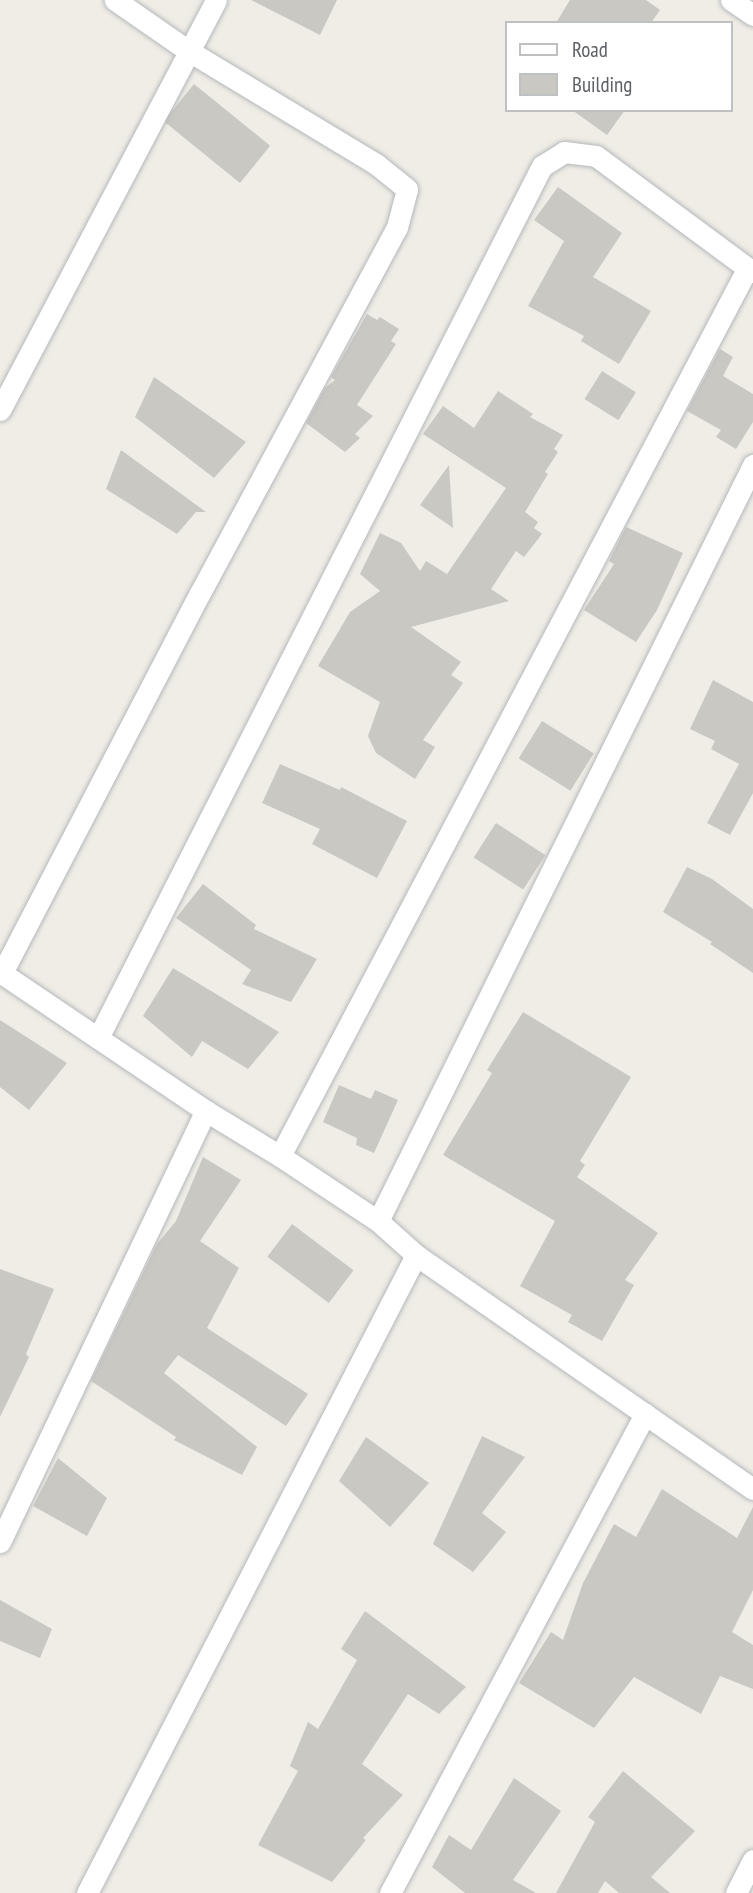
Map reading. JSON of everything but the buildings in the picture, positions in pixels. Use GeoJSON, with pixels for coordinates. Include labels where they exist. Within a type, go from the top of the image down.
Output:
{"type":"FeatureCollection","features":[{"type":"Feature","properties":{"kind":"street"},"geometry":{"type":"LineString","coordinates":[[115,0],[187,50],[376,164],[407,189],[397,227],[200,593],[1,973],[206,1111],[280,1156],[378,1222],[416,1255],[753,1489]]}},
{"type":"Feature","properties":{"kind":"street"},"geometry":{"type":"LineString","coordinates":[[0,410],[187,50],[216,0]]}},
{"type":"Feature","properties":{"kind":"street"},"geometry":{"type":"LineString","coordinates":[[732,0],[753,15]]}},
{"type":"Feature","properties":{"kind":"street"},"geometry":{"type":"LineString","coordinates":[[98,1038],[542,166],[564,152],[596,156],[750,270],[280,1156]]}},
{"type":"Feature","properties":{"kind":"street"},"geometry":{"type":"LineString","coordinates":[[378,1222],[753,465]]}},
{"type":"Feature","properties":{"kind":"street"},"geometry":{"type":"LineString","coordinates":[[0,1542],[206,1111]]}},
{"type":"Feature","properties":{"kind":"street"},"geometry":{"type":"LineString","coordinates":[[87,1893],[416,1255]]}},
{"type":"Feature","properties":{"kind":"street"},"geometry":{"type":"LineString","coordinates":[[390,1893],[645,1414]]}},
{"type":"Feature","properties":{"kind":"street"},"geometry":{"type":"LineString","coordinates":[[736,1893],[753,1860]]}}]}
